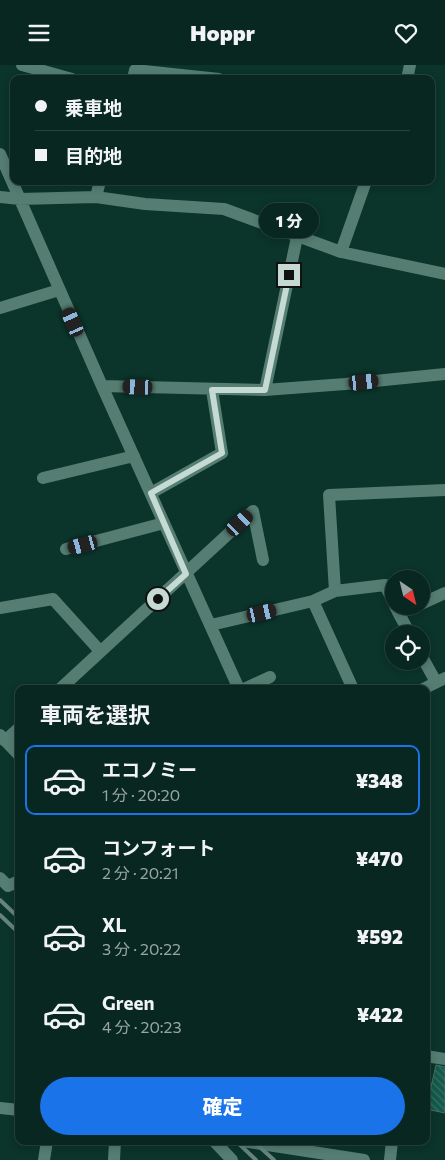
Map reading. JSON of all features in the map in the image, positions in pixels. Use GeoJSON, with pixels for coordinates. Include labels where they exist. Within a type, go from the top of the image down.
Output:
{"type":"FeatureCollection","features":[{"type":"Feature","properties":{"kind":"street"},"geometry":{"type":"LineString","coordinates":[[22,65],[58,75]]}},
{"type":"Feature","properties":{"kind":"street"},"geometry":{"type":"LineString","coordinates":[[134,75],[136,70],[182,75]]}},
{"type":"Feature","properties":{"kind":"street"},"geometry":{"type":"LineString","coordinates":[[0,154],[10,176]]}},
{"type":"Feature","properties":{"kind":"street"},"geometry":{"type":"LineString","coordinates":[[14,185],[59,290],[237,685]]}},
{"type":"Feature","properties":{"kind":"street"},"geometry":{"type":"LineString","coordinates":[[96,197],[99,185]]}},
{"type":"Feature","properties":{"kind":"street"},"geometry":{"type":"LineString","coordinates":[[341,252],[365,185]]}},
{"type":"Feature","properties":{"kind":"street"},"geometry":{"type":"LineString","coordinates":[[0,197],[20,199],[96,197],[145,204],[224,209],[341,252],[445,274]]}},
{"type":"Feature","properties":{"kind":"street"},"geometry":{"type":"LineString","coordinates":[[265,390],[297,237]]}},
{"type":"Feature","properties":{"kind":"street"},"geometry":{"type":"LineString","coordinates":[[0,308],[59,290]]}},
{"type":"Feature","properties":{"kind":"street"},"geometry":{"type":"LineString","coordinates":[[102,386],[265,390],[345,384],[445,373]]}},
{"type":"Feature","properties":{"kind":"street"},"geometry":{"type":"LineString","coordinates":[[151,493],[222,453],[212,390]]}},
{"type":"Feature","properties":{"kind":"street"},"geometry":{"type":"LineString","coordinates":[[43,478],[134,457]]}},
{"type":"Feature","properties":{"kind":"street"},"geometry":{"type":"LineString","coordinates":[[335,591],[329,495],[445,489]]}},
{"type":"Feature","properties":{"kind":"street"},"geometry":{"type":"LineString","coordinates":[[64,685],[254,511],[263,560]]}},
{"type":"Feature","properties":{"kind":"street"},"geometry":{"type":"LineString","coordinates":[[66,549],[164,523]]}},
{"type":"Feature","properties":{"kind":"street"},"geometry":{"type":"LineString","coordinates":[[211,625],[313,601],[335,591],[385,585]]}},
{"type":"Feature","properties":{"kind":"street"},"geometry":{"type":"LineString","coordinates":[[430,600],[445,593]]}},
{"type":"Feature","properties":{"kind":"street"},"geometry":{"type":"LineString","coordinates":[[0,608],[53,599],[100,651]]}},
{"type":"Feature","properties":{"kind":"street"},"geometry":{"type":"LineString","coordinates":[[313,601],[351,685]]}},
{"type":"Feature","properties":{"kind":"street"},"geometry":{"type":"LineString","coordinates":[[430,666],[441,680]]}},
{"type":"Feature","properties":{"kind":"street"},"geometry":{"type":"LineString","coordinates":[[253,685],[270,677]]}},
{"type":"Feature","properties":{"kind":"street"},"geometry":{"type":"LineString","coordinates":[[15,730],[3,738],[15,751]]}},
{"type":"Feature","properties":{"kind":"street"},"geometry":{"type":"LineString","coordinates":[[0,878],[8,886],[15,883]]}},
{"type":"Feature","properties":{"kind":"street"},"geometry":{"type":"LineString","coordinates":[[430,1057],[445,1059]]}},
{"type":"Feature","properties":{"kind":"street"},"geometry":{"type":"LineString","coordinates":[[0,1108],[15,1110]]}},
{"type":"Feature","properties":{"kind":"street"},"geometry":{"type":"LineString","coordinates":[[44,1160],[46,1145]]}},
{"type":"Feature","properties":{"kind":"street"},"geometry":{"type":"LineString","coordinates":[[114,1160],[115,1145]]}},
{"type":"Feature","properties":{"kind":"street"},"geometry":{"type":"LineString","coordinates":[[218,1145],[232,1160]]}},
{"type":"Feature","properties":{"kind":"street"},"geometry":{"type":"LineString","coordinates":[[268,1145],[364,1160]]}},
{"type":"Feature","properties":{"kind":"street"},"geometry":{"type":"LineString","coordinates":[[390,1160],[392,1145]]}},
{"type":"Feature","properties":{"kind":"building"},"geometry":{"type":"Polygon","coordinates":[[[436,1065],[445,1067],[445,1113],[430,1110],[430,1091],[436,1065]]]}},
{"type":"Feature","properties":{"kind":"railway"},"geometry":{"type":"LineString","coordinates":[[0,900],[15,914]]}},
{"type":"Feature","properties":{"kind":"railway"},"geometry":{"type":"LineString","coordinates":[[0,915],[15,929]]}},
{"type":"Feature","properties":{"kind":"railway"},"geometry":{"type":"LineString","coordinates":[[240,1145],[256,1160]]}},
{"type":"Feature","properties":{"kind":"railway"},"geometry":{"type":"LineString","coordinates":[[257,1145],[274,1160]]}},
{"type":"Feature","properties":{"kind":"route"},"geometry":{"type":"LineString","coordinates":[[158,599],[186,574],[151,493],[222,453],[212,390],[265,390],[289,275]]}}]}
